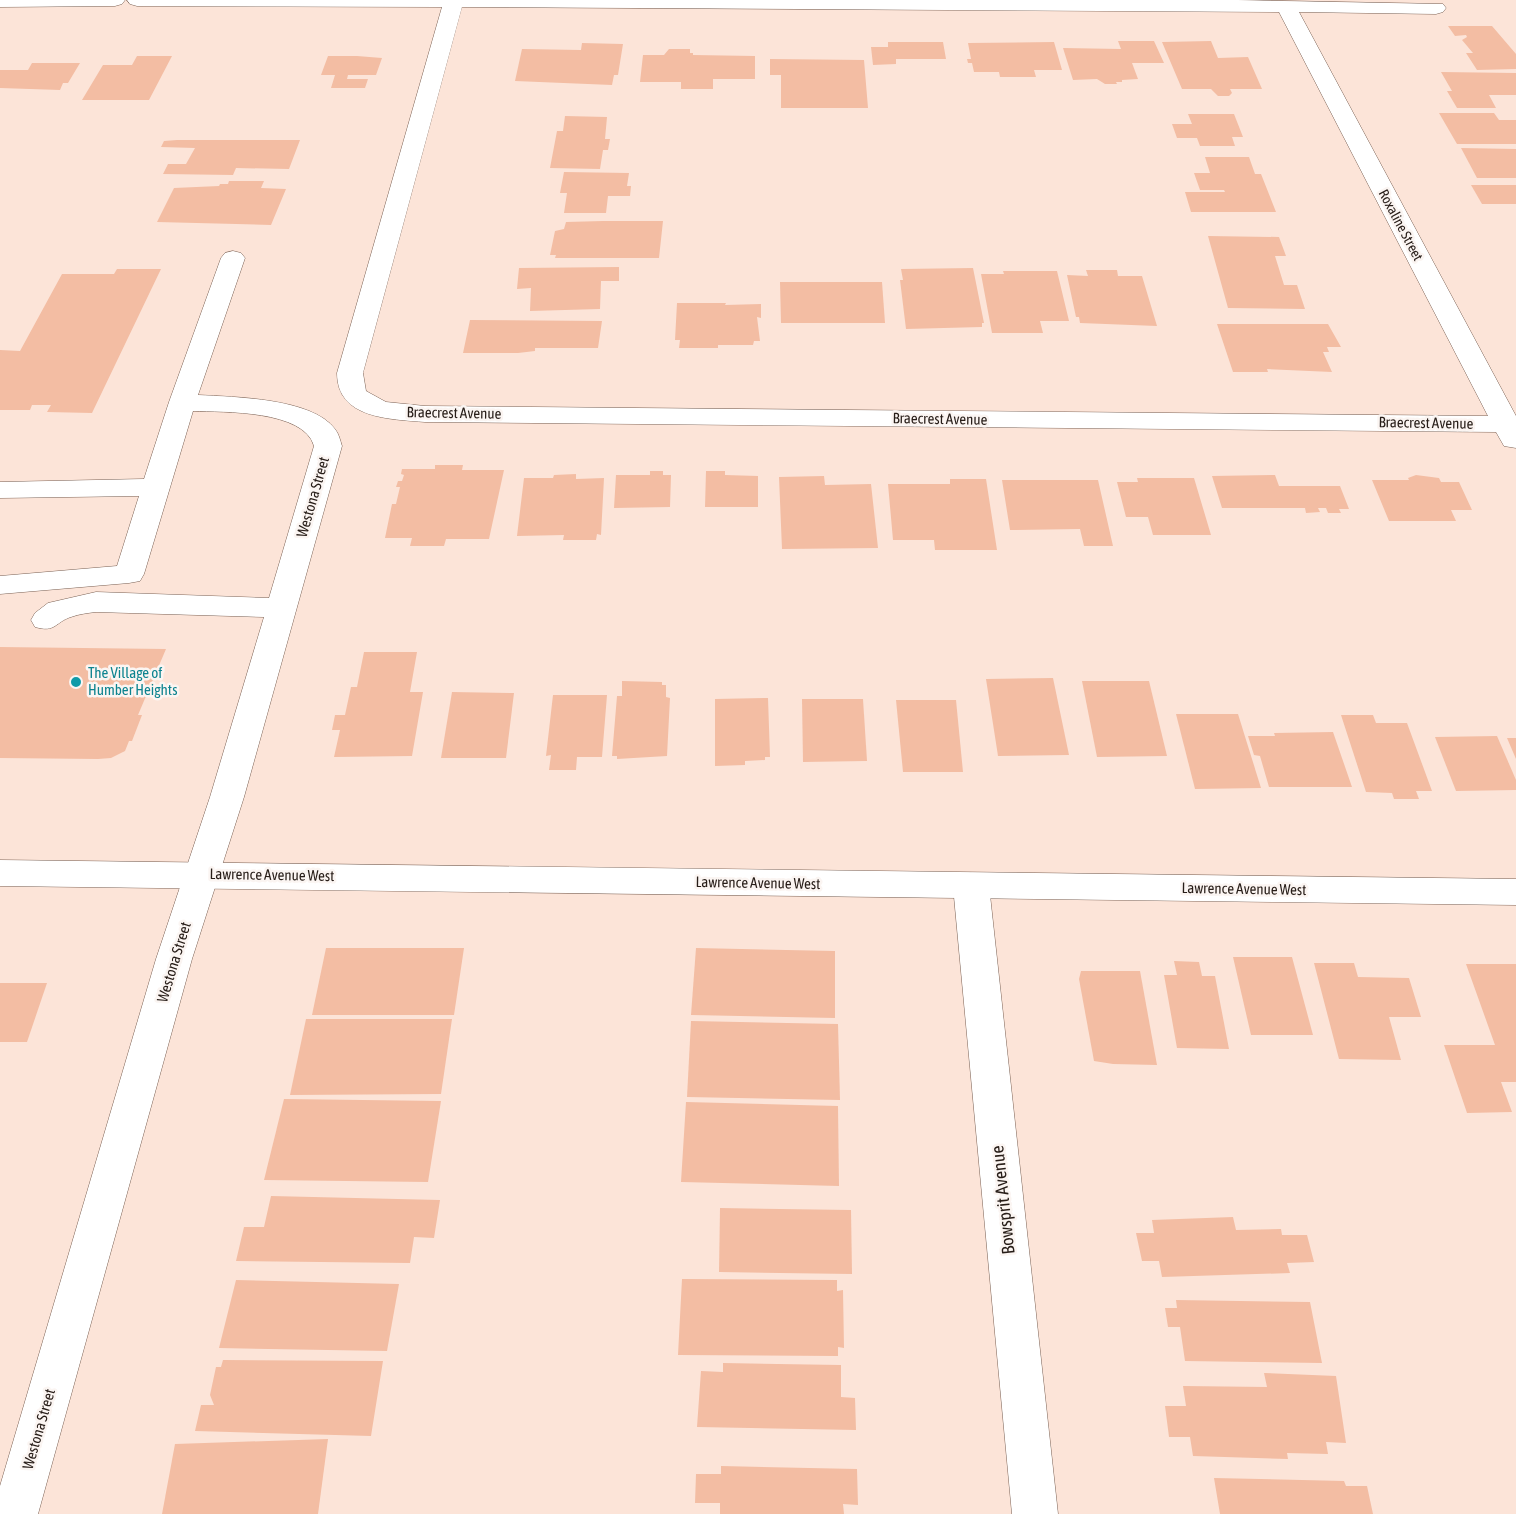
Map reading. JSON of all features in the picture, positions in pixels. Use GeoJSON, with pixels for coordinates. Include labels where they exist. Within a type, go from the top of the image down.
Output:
{"type":"FeatureCollection","features":[{"type":"Feature","properties":{"kind":"street"},"geometry":{"type":"LineString","coordinates":[[0,1],[115,0]]}},
{"type":"Feature","properties":{"kind":"street"},"geometry":{"type":"LineString","coordinates":[[137,0],[453,3],[985,3],[1436,8]]}},
{"type":"Feature","properties":{"kind":"street","name":"Braecrest Avenue"},"geometry":{"type":"LineString","coordinates":[[453,3],[350,373],[351,389],[364,403],[392,411],[425,414],[1513,431]]}},
{"type":"Feature","properties":{"kind":"street","name":"Roxaline Street"},"geometry":{"type":"LineString","coordinates":[[1286,6],[1513,431]]}},
{"type":"Feature","properties":{"kind":"street"},"geometry":{"type":"LineString","coordinates":[[0,585],[129,574],[182,402],[233,258]]}},
{"type":"Feature","properties":{"kind":"street","name":"Westona Street"},"geometry":{"type":"LineString","coordinates":[[15,1514],[174,959],[227,797],[328,446],[329,439],[324,430],[309,420],[284,411],[182,402]]}},
{"type":"Feature","properties":{"kind":"street"},"geometry":{"type":"LineString","coordinates":[[0,490],[156,487]]}},
{"type":"Feature","properties":{"kind":"street"},"geometry":{"type":"LineString","coordinates":[[46,620],[58,610],[96,602],[282,608]]}},
{"type":"Feature","properties":{"kind":"street","name":"Lawrence Avenue West"},"geometry":{"type":"LineString","coordinates":[[0,873],[1516,892]]}},
{"type":"Feature","properties":{"kind":"street","name":"Bowsprit Avenue"},"geometry":{"type":"LineString","coordinates":[[971,886],[1035,1514]]}},
{"type":"Feature","properties":{"kind":"building"},"geometry":{"type":"Polygon","coordinates":[[[1448,26],[1492,26],[1516,54],[1516,69],[1477,70],[1466,53],[1473,53],[1462,40],[1467,37],[1466,35],[1455,36],[1448,26]]]}},
{"type":"Feature","properties":{"kind":"building"},"geometry":{"type":"Polygon","coordinates":[[[1118,41],[1154,41],[1164,63],[1132,63],[1138,79],[1122,80],[1122,82],[1116,82],[1117,84],[1105,84],[1097,79],[1073,80],[1063,48],[1121,49],[1118,41]]]}},
{"type":"Feature","properties":{"kind":"building"},"geometry":{"type":"Polygon","coordinates":[[[1211,41],[1218,58],[1248,57],[1262,89],[1230,89],[1232,93],[1229,96],[1218,96],[1211,89],[1182,89],[1162,42],[1211,41]]]}},
{"type":"Feature","properties":{"kind":"building"},"geometry":{"type":"Polygon","coordinates":[[[888,42],[943,42],[946,59],[896,59],[896,64],[873,65],[871,47],[888,47],[888,42]]]}},
{"type":"Feature","properties":{"kind":"building"},"geometry":{"type":"Polygon","coordinates":[[[1054,42],[1062,70],[1034,70],[1036,77],[1000,77],[999,72],[974,72],[972,63],[968,63],[967,59],[971,59],[968,43],[1054,42]]]}},
{"type":"Feature","properties":{"kind":"building"},"geometry":{"type":"Polygon","coordinates":[[[582,43],[623,44],[618,75],[614,75],[612,85],[515,81],[522,49],[581,50],[582,43]]]}},
{"type":"Feature","properties":{"kind":"building"},"geometry":{"type":"Polygon","coordinates":[[[669,49],[690,49],[693,55],[755,56],[755,79],[713,79],[713,89],[681,89],[681,82],[640,82],[643,55],[664,55],[669,49]]]}},
{"type":"Feature","properties":{"kind":"building"},"geometry":{"type":"Polygon","coordinates":[[[137,56],[172,56],[149,100],[82,100],[103,65],[132,65],[137,56]]]}},
{"type":"Feature","properties":{"kind":"building"},"geometry":{"type":"Polygon","coordinates":[[[328,56],[382,58],[376,75],[348,75],[347,79],[368,79],[365,88],[331,88],[335,75],[321,75],[328,56]]]}},
{"type":"Feature","properties":{"kind":"building"},"geometry":{"type":"Polygon","coordinates":[[[770,59],[864,60],[868,108],[781,108],[781,75],[770,75],[770,59]]]}},
{"type":"Feature","properties":{"kind":"building"},"geometry":{"type":"Polygon","coordinates":[[[32,63],[80,63],[68,83],[63,83],[60,90],[0,88],[0,70],[28,70],[32,63]]]}},
{"type":"Feature","properties":{"kind":"building"},"geometry":{"type":"Polygon","coordinates":[[[1441,72],[1516,73],[1516,95],[1489,95],[1496,108],[1457,108],[1447,91],[1452,91],[1441,72]]]}},
{"type":"Feature","properties":{"kind":"building"},"geometry":{"type":"Polygon","coordinates":[[[1439,113],[1494,113],[1499,120],[1516,120],[1516,144],[1457,144],[1439,113]]]}},
{"type":"Feature","properties":{"kind":"building"},"geometry":{"type":"Polygon","coordinates":[[[1188,114],[1234,114],[1243,137],[1232,137],[1235,146],[1200,146],[1197,138],[1177,138],[1172,124],[1192,124],[1188,114]]]}},
{"type":"Feature","properties":{"kind":"building"},"geometry":{"type":"Polygon","coordinates":[[[565,116],[607,117],[605,139],[610,139],[608,150],[603,150],[600,169],[550,168],[557,131],[563,131],[565,116]]]}},
{"type":"Feature","properties":{"kind":"building"},"geometry":{"type":"Polygon","coordinates":[[[300,140],[289,169],[236,168],[233,175],[163,174],[168,164],[186,164],[195,148],[161,147],[164,141],[300,140]]]}},
{"type":"Feature","properties":{"kind":"building"},"geometry":{"type":"Polygon","coordinates":[[[1461,148],[1516,149],[1516,178],[1477,178],[1461,148]]]}},
{"type":"Feature","properties":{"kind":"building"},"geometry":{"type":"Polygon","coordinates":[[[1205,157],[1249,157],[1255,174],[1261,174],[1276,212],[1191,212],[1185,192],[1225,192],[1224,190],[1200,190],[1194,173],[1210,173],[1205,157]]]}},
{"type":"Feature","properties":{"kind":"building"},"geometry":{"type":"Polygon","coordinates":[[[564,172],[629,173],[627,186],[631,186],[630,196],[608,196],[606,213],[564,213],[567,193],[560,193],[564,172]]]}},
{"type":"Feature","properties":{"kind":"building"},"geometry":{"type":"Polygon","coordinates":[[[229,181],[264,181],[261,188],[286,189],[271,225],[157,222],[174,188],[219,186],[228,184],[229,181]]]}},
{"type":"Feature","properties":{"kind":"building"},"geometry":{"type":"Polygon","coordinates":[[[1471,185],[1516,185],[1516,204],[1482,204],[1471,185]]]}},
{"type":"Feature","properties":{"kind":"building"},"geometry":{"type":"Polygon","coordinates":[[[663,221],[659,258],[555,258],[556,255],[550,255],[555,231],[564,229],[566,222],[663,221]]]}},
{"type":"Feature","properties":{"kind":"building"},"geometry":{"type":"Polygon","coordinates":[[[1208,236],[1279,237],[1286,256],[1275,256],[1284,285],[1297,285],[1305,309],[1228,308],[1208,236]]]}},
{"type":"Feature","properties":{"kind":"building"},"geometry":{"type":"Polygon","coordinates":[[[619,267],[619,281],[601,281],[600,309],[530,311],[531,288],[517,289],[519,268],[619,267]]]}},
{"type":"Feature","properties":{"kind":"building"},"geometry":{"type":"Polygon","coordinates":[[[973,268],[984,323],[982,327],[906,329],[900,280],[903,280],[901,269],[973,268]]]}},
{"type":"Feature","properties":{"kind":"building"},"geometry":{"type":"Polygon","coordinates":[[[117,269],[161,269],[92,413],[47,412],[51,405],[32,405],[30,410],[0,410],[0,350],[20,351],[62,274],[114,274],[117,269]]]}},
{"type":"Feature","properties":{"kind":"building"},"geometry":{"type":"Polygon","coordinates":[[[1086,270],[1117,270],[1118,276],[1142,276],[1157,326],[1080,323],[1079,317],[1076,317],[1067,275],[1088,276],[1086,270]]]}},
{"type":"Feature","properties":{"kind":"building"},"geometry":{"type":"Polygon","coordinates":[[[1003,271],[1057,271],[1069,321],[1040,321],[1043,333],[992,333],[981,274],[1004,274],[1003,271]]]}},
{"type":"Feature","properties":{"kind":"building"},"geometry":{"type":"Polygon","coordinates":[[[780,282],[882,282],[885,323],[781,323],[780,282]]]}},
{"type":"Feature","properties":{"kind":"building"},"geometry":{"type":"Polygon","coordinates":[[[677,303],[761,304],[761,318],[757,317],[760,341],[754,341],[753,345],[679,348],[680,340],[675,340],[677,303]]]}},
{"type":"Feature","properties":{"kind":"building"},"geometry":{"type":"Polygon","coordinates":[[[470,320],[602,321],[598,348],[535,348],[535,351],[518,353],[463,353],[470,320]]]}},
{"type":"Feature","properties":{"kind":"building"},"geometry":{"type":"Polygon","coordinates":[[[1217,324],[1328,324],[1341,347],[1327,347],[1329,352],[1323,352],[1332,372],[1267,369],[1268,372],[1233,372],[1217,324]]]}},
{"type":"Feature","properties":{"kind":"building"},"geometry":{"type":"Polygon","coordinates":[[[435,465],[463,465],[462,470],[504,470],[489,539],[446,539],[444,546],[410,546],[412,538],[385,538],[392,504],[396,504],[400,487],[396,487],[404,475],[401,474],[402,469],[435,469],[435,465]]]}},
{"type":"Feature","properties":{"kind":"building"},"geometry":{"type":"Polygon","coordinates":[[[650,471],[663,471],[663,475],[671,475],[670,507],[614,508],[616,475],[650,475],[650,471]]]}},
{"type":"Feature","properties":{"kind":"building"},"geometry":{"type":"Polygon","coordinates":[[[706,471],[725,471],[725,475],[758,476],[758,507],[705,507],[706,471]]]}},
{"type":"Feature","properties":{"kind":"building"},"geometry":{"type":"Polygon","coordinates":[[[576,474],[576,479],[604,478],[601,535],[597,534],[596,540],[563,540],[564,535],[517,536],[524,478],[553,478],[554,475],[576,474]]]}},
{"type":"Feature","properties":{"kind":"building"},"geometry":{"type":"Polygon","coordinates":[[[1275,475],[1279,486],[1340,486],[1349,509],[1339,509],[1341,513],[1328,513],[1326,508],[1318,508],[1320,512],[1306,513],[1305,508],[1222,508],[1212,476],[1275,475]]]}},
{"type":"Feature","properties":{"kind":"building"},"geometry":{"type":"Polygon","coordinates":[[[1416,475],[1439,478],[1441,482],[1459,482],[1472,510],[1451,510],[1456,521],[1389,521],[1372,480],[1409,480],[1408,478],[1416,475]]]}},
{"type":"Feature","properties":{"kind":"building"},"geometry":{"type":"Polygon","coordinates":[[[824,476],[825,485],[871,484],[878,548],[782,549],[779,477],[824,476]]]}},
{"type":"Feature","properties":{"kind":"building"},"geometry":{"type":"Polygon","coordinates":[[[1137,478],[1194,478],[1211,535],[1153,535],[1148,517],[1126,517],[1117,482],[1138,482],[1137,478]]]}},
{"type":"Feature","properties":{"kind":"building"},"geometry":{"type":"Polygon","coordinates":[[[950,479],[986,479],[997,550],[935,550],[934,540],[893,540],[888,484],[950,484],[950,479]]]}},
{"type":"Feature","properties":{"kind":"building"},"geometry":{"type":"Polygon","coordinates":[[[1002,480],[1098,480],[1113,546],[1084,546],[1080,529],[1010,530],[1002,480]]]}},
{"type":"Feature","properties":{"kind":"building","name":"The Village of Humber Heights"},"geometry":{"type":"Polygon","coordinates":[[[0,647],[166,649],[138,715],[142,715],[132,741],[129,741],[125,751],[111,758],[98,759],[0,758],[0,647]]]}},
{"type":"Feature","properties":{"kind":"building"},"geometry":{"type":"Polygon","coordinates":[[[364,652],[417,652],[410,692],[423,692],[412,756],[334,757],[340,730],[332,730],[335,715],[345,715],[351,687],[357,687],[364,652]]]}},
{"type":"Feature","properties":{"kind":"building"},"geometry":{"type":"Polygon","coordinates":[[[1053,678],[1069,755],[998,756],[986,679],[1053,678]]]}},
{"type":"Feature","properties":{"kind":"building"},"geometry":{"type":"Polygon","coordinates":[[[622,681],[662,682],[662,685],[666,685],[666,697],[670,698],[667,756],[617,759],[617,756],[612,756],[617,696],[622,696],[622,681]]]}},
{"type":"Feature","properties":{"kind":"building"},"geometry":{"type":"Polygon","coordinates":[[[1082,681],[1149,681],[1167,756],[1097,757],[1082,681]]]}},
{"type":"Feature","properties":{"kind":"building"},"geometry":{"type":"Polygon","coordinates":[[[452,692],[514,693],[506,758],[441,758],[452,692]]]}},
{"type":"Feature","properties":{"kind":"building"},"geometry":{"type":"Polygon","coordinates":[[[553,695],[607,695],[602,757],[577,757],[576,770],[549,770],[551,755],[546,756],[553,695]]]}},
{"type":"Feature","properties":{"kind":"building"},"geometry":{"type":"Polygon","coordinates":[[[768,698],[770,757],[765,757],[765,760],[745,761],[745,765],[715,766],[715,699],[768,698]]]}},
{"type":"Feature","properties":{"kind":"building"},"geometry":{"type":"Polygon","coordinates":[[[802,699],[863,699],[867,761],[803,762],[802,699]]]}},
{"type":"Feature","properties":{"kind":"building"},"geometry":{"type":"Polygon","coordinates":[[[896,700],[956,700],[963,772],[903,772],[896,700]]]}},
{"type":"Feature","properties":{"kind":"building"},"geometry":{"type":"Polygon","coordinates":[[[1176,714],[1238,714],[1261,788],[1195,789],[1176,714]]]}},
{"type":"Feature","properties":{"kind":"building"},"geometry":{"type":"Polygon","coordinates":[[[1341,715],[1373,715],[1376,723],[1407,723],[1432,791],[1416,791],[1419,799],[1394,799],[1392,793],[1366,792],[1341,715]]]}},
{"type":"Feature","properties":{"kind":"building"},"geometry":{"type":"Polygon","coordinates":[[[1333,732],[1352,787],[1269,787],[1260,756],[1254,755],[1248,736],[1275,736],[1274,733],[1333,732]]]}},
{"type":"Feature","properties":{"kind":"building"},"geometry":{"type":"Polygon","coordinates":[[[1497,736],[1516,780],[1516,790],[1456,791],[1435,737],[1497,736]]]}},
{"type":"Feature","properties":{"kind":"building"},"geometry":{"type":"Polygon","coordinates":[[[1507,738],[1516,738],[1516,759],[1507,738]]]}},
{"type":"Feature","properties":{"kind":"building"},"geometry":{"type":"Polygon","coordinates":[[[326,948],[464,948],[454,1015],[312,1015],[326,948]]]}},
{"type":"Feature","properties":{"kind":"building"},"geometry":{"type":"Polygon","coordinates":[[[696,948],[835,951],[835,1018],[691,1015],[696,948]]]}},
{"type":"Feature","properties":{"kind":"building"},"geometry":{"type":"Polygon","coordinates":[[[1233,957],[1292,957],[1313,1035],[1251,1035],[1233,957]]]}},
{"type":"Feature","properties":{"kind":"building"},"geometry":{"type":"Polygon","coordinates":[[[1174,961],[1199,962],[1202,976],[1215,976],[1229,1049],[1177,1048],[1164,975],[1177,975],[1174,961]]]}},
{"type":"Feature","properties":{"kind":"building"},"geometry":{"type":"Polygon","coordinates":[[[1314,963],[1354,963],[1358,977],[1409,978],[1421,1017],[1389,1017],[1401,1060],[1339,1059],[1314,963]]]}},
{"type":"Feature","properties":{"kind":"building"},"geometry":{"type":"Polygon","coordinates":[[[1466,964],[1516,964],[1516,1082],[1501,1082],[1512,1112],[1467,1113],[1444,1045],[1495,1045],[1466,964]]]}},
{"type":"Feature","properties":{"kind":"building"},"geometry":{"type":"Polygon","coordinates":[[[1081,971],[1140,971],[1157,1065],[1094,1061],[1079,979],[1081,971]]]}},
{"type":"Feature","properties":{"kind":"building"},"geometry":{"type":"Polygon","coordinates":[[[0,983],[47,983],[27,1042],[0,1042],[0,983]]]}},
{"type":"Feature","properties":{"kind":"building"},"geometry":{"type":"Polygon","coordinates":[[[306,1019],[452,1019],[441,1094],[290,1095],[306,1019]]]}},
{"type":"Feature","properties":{"kind":"building"},"geometry":{"type":"Polygon","coordinates":[[[691,1021],[838,1024],[840,1100],[687,1097],[691,1021]]]}},
{"type":"Feature","properties":{"kind":"building"},"geometry":{"type":"Polygon","coordinates":[[[284,1099],[441,1101],[428,1182],[264,1180],[284,1099]]]}},
{"type":"Feature","properties":{"kind":"building"},"geometry":{"type":"Polygon","coordinates":[[[686,1102],[838,1106],[839,1186],[681,1182],[686,1102]]]}},
{"type":"Feature","properties":{"kind":"building"},"geometry":{"type":"Polygon","coordinates":[[[271,1196],[440,1200],[434,1238],[414,1237],[410,1263],[236,1261],[244,1227],[264,1227],[271,1196]]]}},
{"type":"Feature","properties":{"kind":"building"},"geometry":{"type":"Polygon","coordinates":[[[720,1208],[851,1210],[852,1274],[719,1272],[720,1208]]]}},
{"type":"Feature","properties":{"kind":"building"},"geometry":{"type":"Polygon","coordinates":[[[1233,1217],[1236,1230],[1281,1229],[1282,1235],[1307,1235],[1314,1262],[1287,1263],[1290,1273],[1162,1277],[1159,1261],[1142,1261],[1136,1233],[1154,1233],[1152,1220],[1233,1217]]]}},
{"type":"Feature","properties":{"kind":"building"},"geometry":{"type":"Polygon","coordinates":[[[682,1279],[837,1280],[837,1291],[843,1290],[844,1348],[838,1347],[838,1356],[678,1355],[682,1279]]]}},
{"type":"Feature","properties":{"kind":"building"},"geometry":{"type":"Polygon","coordinates":[[[236,1280],[399,1284],[387,1351],[219,1348],[236,1280]]]}},
{"type":"Feature","properties":{"kind":"building"},"geometry":{"type":"Polygon","coordinates":[[[1176,1300],[1310,1302],[1322,1363],[1185,1361],[1180,1327],[1168,1327],[1165,1308],[1177,1308],[1176,1300]]]}},
{"type":"Feature","properties":{"kind":"building"},"geometry":{"type":"Polygon","coordinates":[[[223,1360],[383,1361],[371,1436],[195,1431],[201,1405],[214,1405],[210,1395],[216,1367],[221,1367],[223,1360]]]}},
{"type":"Feature","properties":{"kind":"building"},"geometry":{"type":"Polygon","coordinates":[[[723,1363],[841,1365],[841,1397],[855,1398],[856,1430],[697,1427],[701,1371],[723,1372],[723,1363]]]}},
{"type":"Feature","properties":{"kind":"building"},"geometry":{"type":"Polygon","coordinates":[[[1264,1373],[1336,1376],[1346,1443],[1326,1442],[1328,1454],[1287,1453],[1288,1459],[1193,1456],[1190,1437],[1169,1437],[1165,1406],[1186,1406],[1183,1386],[1267,1387],[1264,1373]]]}},
{"type":"Feature","properties":{"kind":"building"},"geometry":{"type":"Polygon","coordinates":[[[328,1439],[318,1514],[162,1514],[175,1444],[328,1439]]]}},
{"type":"Feature","properties":{"kind":"building"},"geometry":{"type":"Polygon","coordinates":[[[721,1466],[857,1469],[858,1505],[843,1504],[844,1514],[720,1514],[720,1503],[695,1503],[696,1474],[721,1474],[721,1466]]]}},
{"type":"Feature","properties":{"kind":"building"},"geometry":{"type":"Polygon","coordinates":[[[1214,1478],[1344,1481],[1346,1486],[1367,1486],[1373,1514],[1220,1514],[1214,1478]]]}},
{"type":"Feature","properties":{"kind":"place","name":"The Village of Humber Heights"},"geometry":{"type":"Point","coordinates":[76,682]}}]}
